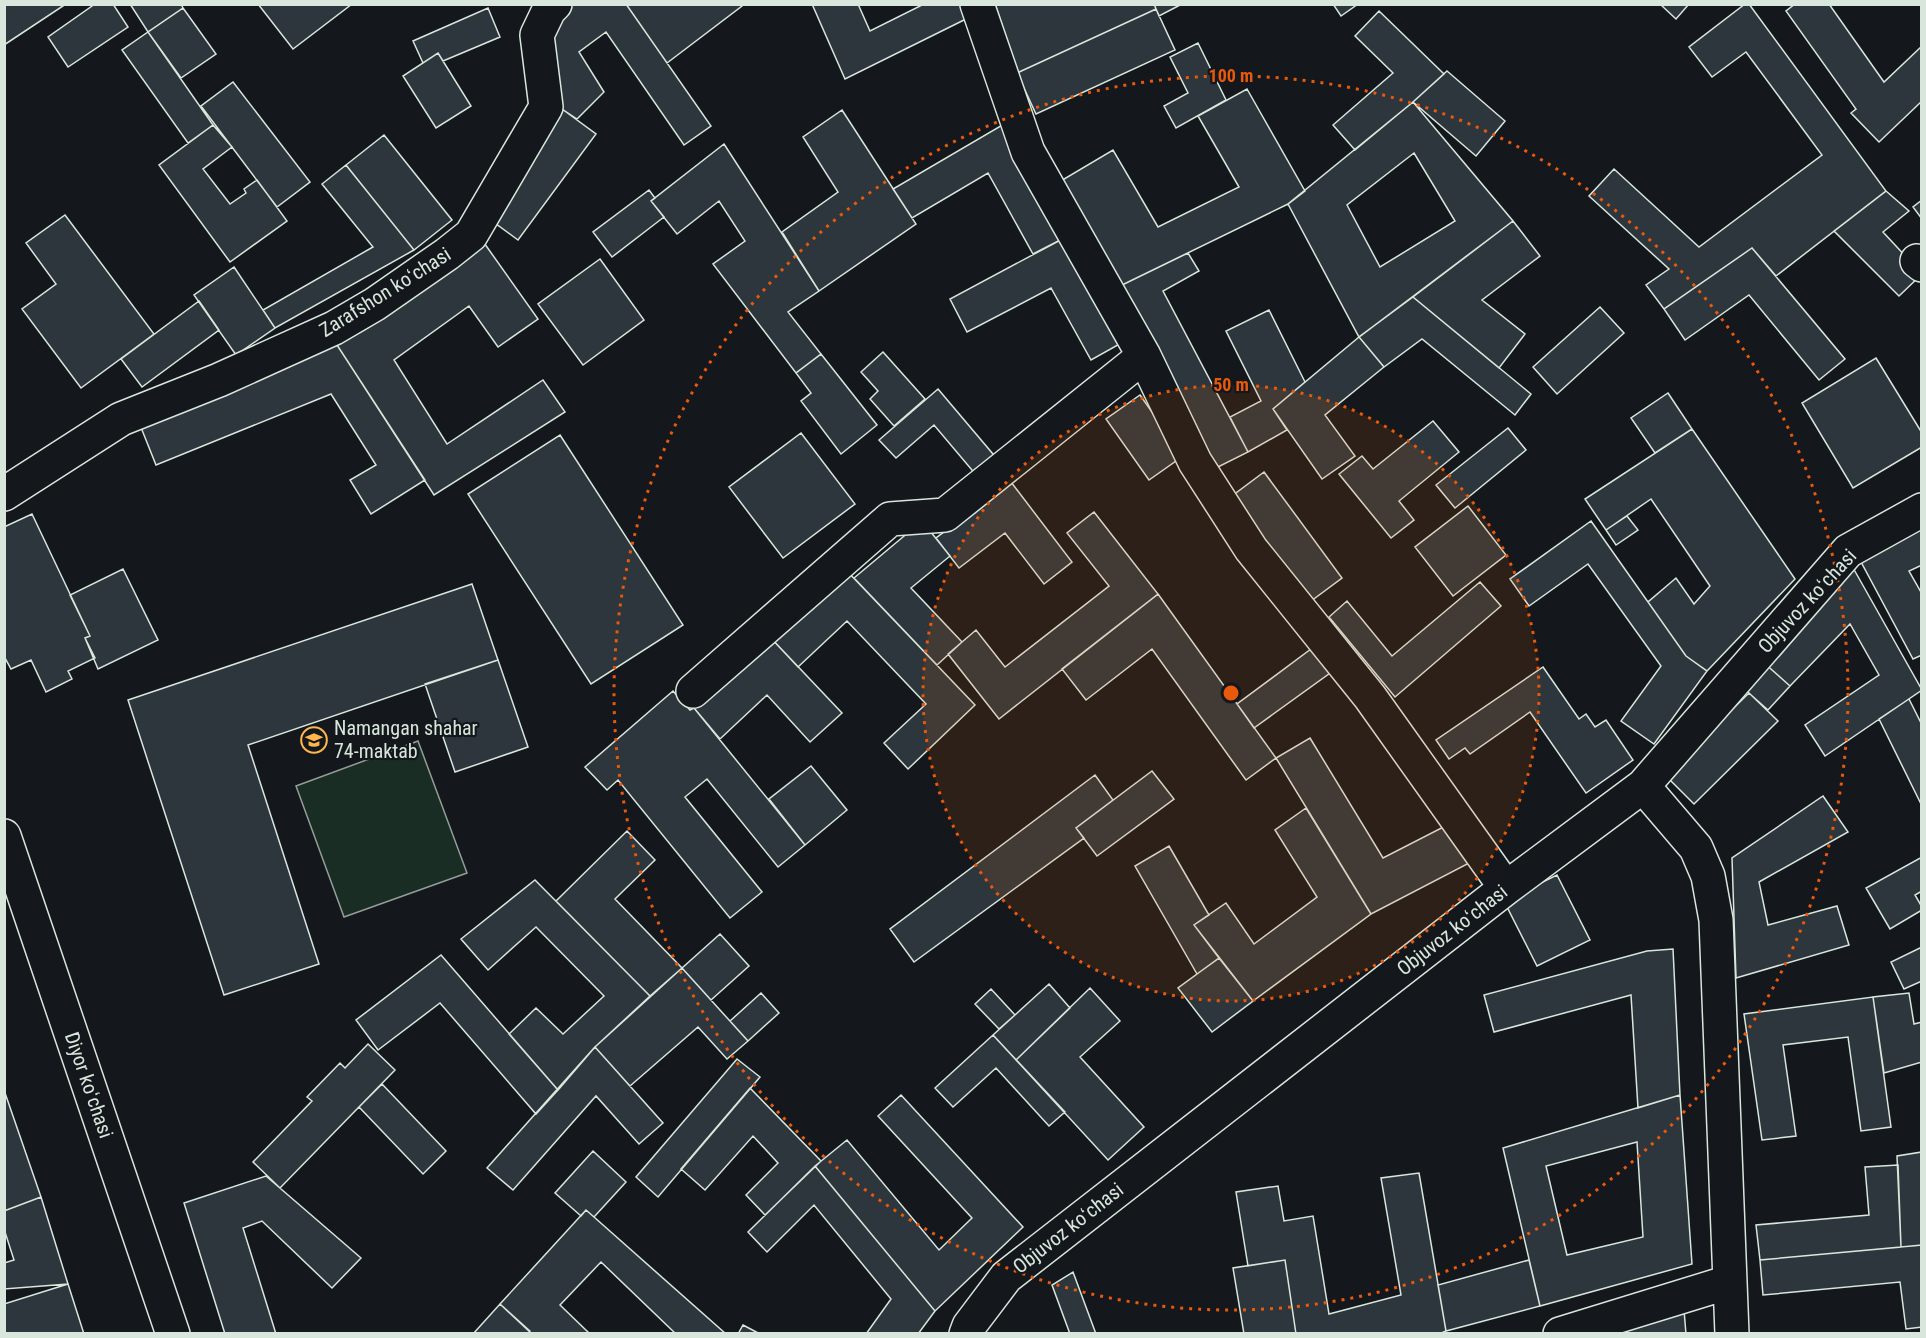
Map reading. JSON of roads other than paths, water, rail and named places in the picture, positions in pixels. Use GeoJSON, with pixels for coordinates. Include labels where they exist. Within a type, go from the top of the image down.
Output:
{"type":"FeatureCollection","features":[{"type":"Feature","properties":{"kind":"street","name":"Zarafshon koʻchasi"},"geometry":{"type":"LineString","coordinates":[[4,494],[121,419],[219,380],[334,328],[375,304],[471,235],[546,107],[537,35],[549,10],[555,4]]}},
{"type":"Feature","properties":{"kind":"street"},"geometry":{"type":"LineString","coordinates":[[977,4],[1028,152],[1144,356],[1195,462],[1251,549],[1370,697],[1506,888]]}},
{"type":"Feature","properties":{"kind":"street"},"geometry":{"type":"LineString","coordinates":[[693,691],[890,519],[945,514],[1144,356]]}},
{"type":"Feature","properties":{"kind":"street","name":"Objuvoz koʻchasi"},"geometry":{"type":"LineString","coordinates":[[966,1334],[969,1326],[1006,1277],[1506,888],[1643,786],[1848,551],[1922,510]]}},
{"type":"Feature","properties":{"kind":"street"},"geometry":{"type":"LineString","coordinates":[[1643,786],[1696,848],[1708,876],[1716,920],[1732,1334]]}},
{"type":"Feature","properties":{"kind":"street","name":"Diyor koʻchasi"},"geometry":{"type":"LineString","coordinates":[[4,836],[173,1334]]}},
{"type":"Feature","properties":{"kind":"street"},"geometry":{"type":"LineString","coordinates":[[1560,1334],[1729,1282]]}},
{"type":"Feature","properties":{"kind":"place","name":"Namangan shahar 74-maktab"},"geometry":{"type":"Point","coordinates":[314,740]}}]}
